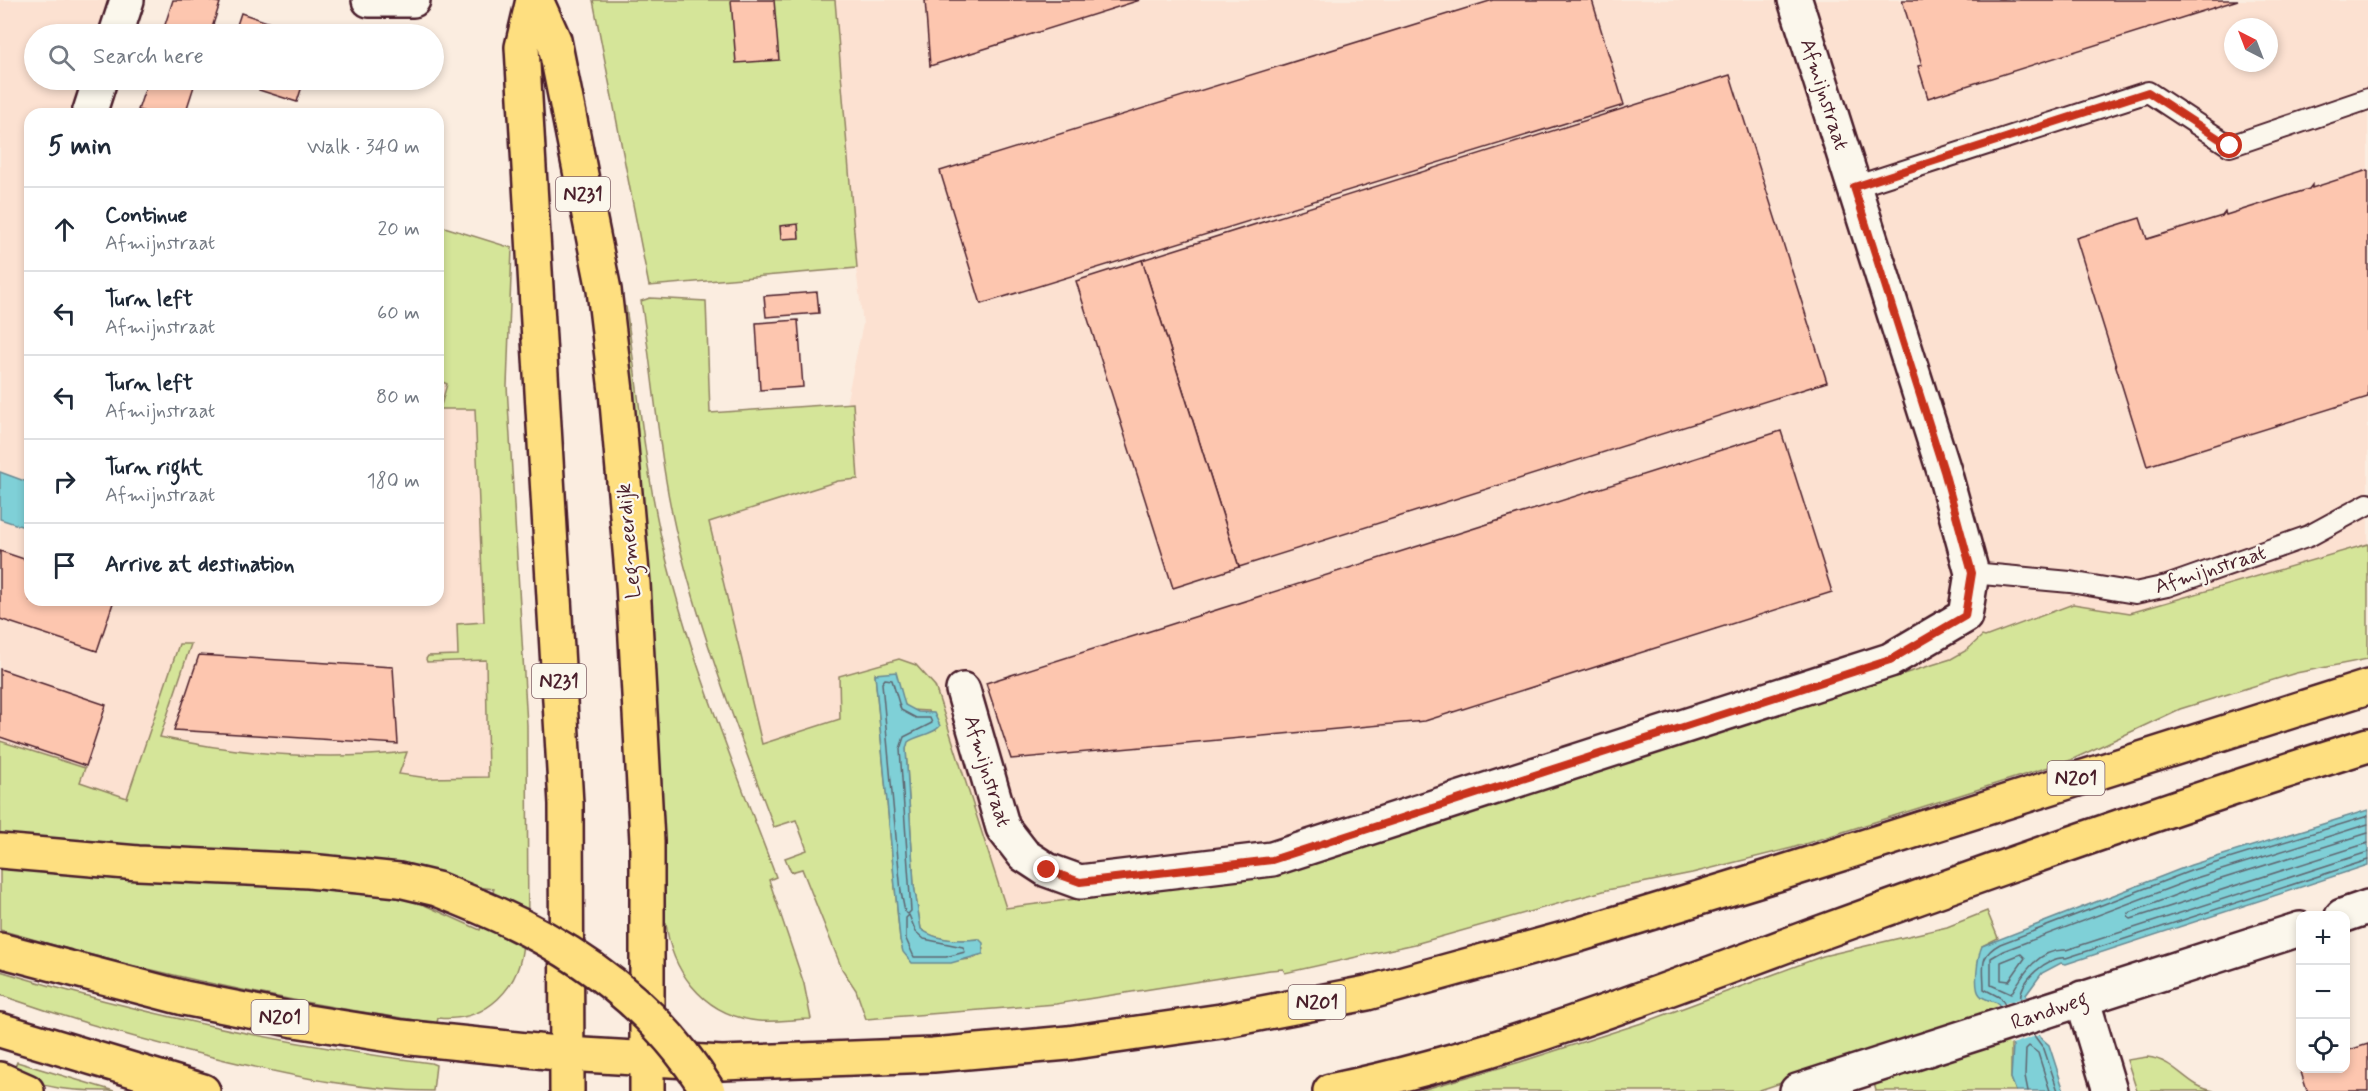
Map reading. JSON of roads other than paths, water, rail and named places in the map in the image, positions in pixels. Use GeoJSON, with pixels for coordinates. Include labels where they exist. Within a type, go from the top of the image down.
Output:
{"type":"FeatureCollection","features":[{"type":"Feature","properties":{"kind":"main road","name":"Legmeerdijk"},"geometry":{"type":"LineString","coordinates":[[535,0],[522,47],[566,804],[567,1091]]}},
{"type":"Feature","properties":{"kind":"main road","name":"Legmeerdijk"},"geometry":{"type":"LineString","coordinates":[[535,0],[554,40],[604,290],[616,391],[633,584],[647,841],[647,1075]]}},
{"type":"Feature","properties":{"kind":"main road","name":"N201"},"geometry":{"type":"LineString","coordinates":[[0,950],[184,998],[295,1020],[402,1037],[566,1054],[647,1075],[722,1063],[998,1051],[1221,1021],[1367,993],[1773,876],[2368,687]]}},
{"type":"Feature","properties":{"kind":"main road"},"geometry":{"type":"LineString","coordinates":[[1330,1091],[1396,1078],[1609,1011],[2027,858],[2368,745]]}},
{"type":"Feature","properties":{"kind":"main road"},"geometry":{"type":"LineString","coordinates":[[0,851],[138,863],[309,871],[399,880],[437,889],[548,939],[597,971],[656,1023],[694,1068],[708,1091]]}},
{"type":"Feature","properties":{"kind":"main road"},"geometry":{"type":"LineString","coordinates":[[0,1030],[203,1091]]}},
{"type":"Feature","properties":{"kind":"main road"},"geometry":{"type":"LineString","coordinates":[[0,1079],[27,1091]]}},
{"type":"Feature","properties":{"kind":"street"},"geometry":{"type":"LineString","coordinates":[[120,24],[128,0]]}},
{"type":"Feature","properties":{"kind":"street"},"geometry":{"type":"LineString","coordinates":[[369,0],[412,0]]}},
{"type":"Feature","properties":{"kind":"street","name":"Afmijnstraat"},"geometry":{"type":"LineString","coordinates":[[963,690],[1003,828],[1024,855],[1047,870],[1080,882],[1272,860],[1890,660],[1965,616],[1972,573],[1944,471],[1795,0]]}},
{"type":"Feature","properties":{"kind":"street"},"geometry":{"type":"LineString","coordinates":[[90,108],[96,90]]}},
{"type":"Feature","properties":{"kind":"street"},"geometry":{"type":"LineString","coordinates":[[2350,913],[2368,907]]}},
{"type":"Feature","properties":{"kind":"street","name":"Randweg"},"geometry":{"type":"LineString","coordinates":[[1797,1091],[1839,1085],[1980,1033],[2296,930]]}},
{"type":"Feature","properties":{"kind":"street"},"geometry":{"type":"LineString","coordinates":[[2069,1003],[2110,1091]]}},
{"type":"Feature","properties":{"kind":"lane"},"geometry":{"type":"LineString","coordinates":[[1854,187],[2148,92],[2230,146],[2368,99]]}},
{"type":"Feature","properties":{"kind":"lane","name":"Afmijnstraat"},"geometry":{"type":"LineString","coordinates":[[1972,573],[2070,582],[2135,593],[2167,586],[2309,536],[2368,504]]}},
{"type":"Feature","properties":{"kind":"water"},"geometry":{"type":"Polygon","coordinates":[[[0,472],[24,481],[24,527],[0,519],[0,472]]]}},
{"type":"Feature","properties":{"kind":"water"},"geometry":{"type":"Polygon","coordinates":[[[896,672],[905,705],[918,712],[934,713],[940,726],[908,742],[906,749],[914,885],[921,929],[941,938],[979,939],[983,943],[983,954],[951,963],[912,963],[903,952],[900,940],[875,674],[896,672]]]}},
{"type":"Feature","properties":{"kind":"water"},"geometry":{"type":"Polygon","coordinates":[[[2368,810],[2368,865],[2066,964],[2061,963],[2042,973],[2026,995],[2040,1037],[2049,1045],[2064,1091],[2016,1091],[2011,1078],[2013,1046],[1998,1003],[1984,998],[1978,991],[1977,971],[1982,946],[2191,865],[2368,810]]]}}]}
